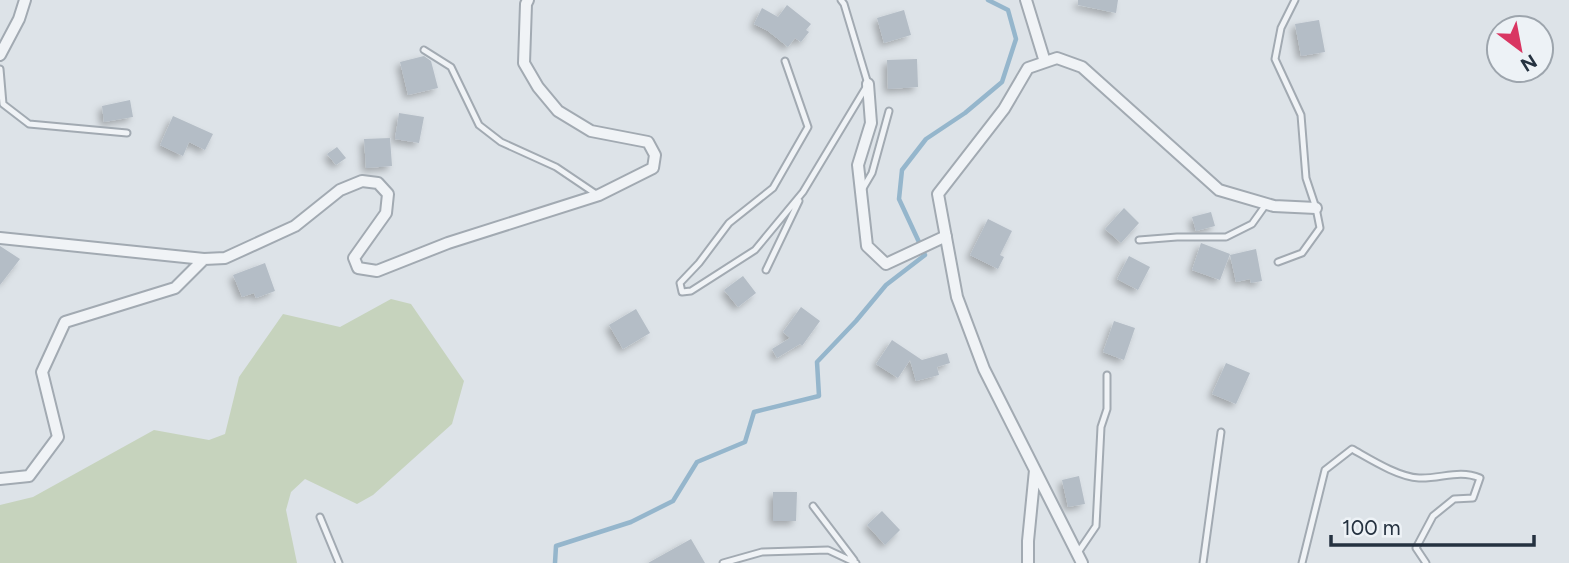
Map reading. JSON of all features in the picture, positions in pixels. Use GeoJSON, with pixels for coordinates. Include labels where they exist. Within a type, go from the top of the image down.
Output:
{"type":"FeatureCollection","features":[{"type":"Feature","properties":{"kind":"street"},"geometry":{"type":"LineString","coordinates":[[0,55],[19,19],[25,0]]}},
{"type":"Feature","properties":{"kind":"street"},"geometry":{"type":"LineString","coordinates":[[0,238],[204,259],[225,258],[295,226],[340,190],[362,181],[378,183],[388,194],[386,213],[354,258],[358,268],[377,271],[448,243],[599,195],[653,168],[654,155],[648,142],[591,131],[558,111],[538,87],[524,63],[528,0]]}},
{"type":"Feature","properties":{"kind":"street"},"geometry":{"type":"LineString","coordinates":[[1026,0],[1045,62]]}},
{"type":"Feature","properties":{"kind":"street"},"geometry":{"type":"LineString","coordinates":[[1080,559],[984,369],[957,297],[938,194],[1004,109],[1028,68],[1057,58],[1082,67],[1219,190],[1274,206],[1316,208]]}},
{"type":"Feature","properties":{"kind":"street"},"geometry":{"type":"LineString","coordinates":[[868,84],[872,123],[858,165],[867,246],[886,264],[946,236]]}},
{"type":"Feature","properties":{"kind":"street"},"geometry":{"type":"LineString","coordinates":[[0,479],[29,476],[58,437],[42,372],[65,322],[175,288],[204,259]]}},
{"type":"Feature","properties":{"kind":"street"},"geometry":{"type":"LineString","coordinates":[[1028,563],[1035,470]]}},
{"type":"Feature","properties":{"kind":"lane"},"geometry":{"type":"LineString","coordinates":[[766,270],[803,192],[868,84],[841,0]]}},
{"type":"Feature","properties":{"kind":"lane"},"geometry":{"type":"LineString","coordinates":[[1278,262],[1302,253],[1320,228],[1306,178],[1301,115],[1275,59],[1281,28],[1295,0]]}},
{"type":"Feature","properties":{"kind":"lane"},"geometry":{"type":"LineString","coordinates":[[424,50],[451,67],[479,125],[501,142],[556,167],[599,195]]}},
{"type":"Feature","properties":{"kind":"lane"},"geometry":{"type":"LineString","coordinates":[[785,61],[808,128],[773,188],[729,223],[680,283],[682,292],[691,291],[755,250],[803,192]]}},
{"type":"Feature","properties":{"kind":"lane"},"geometry":{"type":"LineString","coordinates":[[0,69],[4,104],[29,124],[127,133]]}},
{"type":"Feature","properties":{"kind":"lane"},"geometry":{"type":"LineString","coordinates":[[861,193],[872,173],[889,111]]}},
{"type":"Feature","properties":{"kind":"lane"},"geometry":{"type":"LineString","coordinates":[[1139,240],[1226,237],[1252,224],[1268,204]]}},
{"type":"Feature","properties":{"kind":"lane"},"geometry":{"type":"LineString","coordinates":[[1080,559],[1096,526],[1101,427],[1107,410],[1107,375]]}},
{"type":"Feature","properties":{"kind":"lane"},"geometry":{"type":"LineString","coordinates":[[1203,563],[1221,432]]}},
{"type":"Feature","properties":{"kind":"lane"},"geometry":{"type":"LineString","coordinates":[[1302,563],[1325,470],[1352,449],[1380,465],[1418,478],[1468,472],[1480,478],[1473,498],[1454,499],[1433,516],[1416,548],[1426,563]]}},
{"type":"Feature","properties":{"kind":"lane"},"geometry":{"type":"LineString","coordinates":[[813,506],[856,563]]}},
{"type":"Feature","properties":{"kind":"lane"},"geometry":{"type":"LineString","coordinates":[[320,517],[339,563]]}},
{"type":"Feature","properties":{"kind":"lane"},"geometry":{"type":"LineString","coordinates":[[723,563],[762,552],[828,550],[856,563]]}},
{"type":"Feature","properties":{"kind":"green space"},"geometry":{"type":"Polygon","coordinates":[[[391,299],[411,304],[464,381],[452,424],[373,495],[357,504],[305,479],[291,492],[286,510],[297,563],[0,563],[0,505],[33,497],[154,430],[209,440],[225,434],[239,377],[283,314],[340,327],[391,299]]]}},
{"type":"Feature","properties":{"kind":"building"},"geometry":{"type":"Polygon","coordinates":[[[1078,0],[1118,0],[1116,13],[1078,5],[1078,0]]]}},
{"type":"Feature","properties":{"kind":"building"},"geometry":{"type":"Polygon","coordinates":[[[787,5],[811,24],[806,30],[809,32],[801,42],[795,38],[788,47],[754,24],[762,8],[778,17],[787,5]]]}},
{"type":"Feature","properties":{"kind":"building"},"geometry":{"type":"Polygon","coordinates":[[[904,10],[911,35],[884,43],[877,18],[904,10]]]}},
{"type":"Feature","properties":{"kind":"building"},"geometry":{"type":"Polygon","coordinates":[[[1319,20],[1325,52],[1301,56],[1295,24],[1319,20]]]}},
{"type":"Feature","properties":{"kind":"building"},"geometry":{"type":"Polygon","coordinates":[[[424,56],[431,61],[438,88],[408,95],[400,62],[424,56]]]}},
{"type":"Feature","properties":{"kind":"building"},"geometry":{"type":"Polygon","coordinates":[[[917,59],[918,87],[888,89],[887,60],[917,59]]]}},
{"type":"Feature","properties":{"kind":"building"},"geometry":{"type":"Polygon","coordinates":[[[130,100],[133,117],[104,122],[102,106],[130,100]]]}},
{"type":"Feature","properties":{"kind":"building"},"geometry":{"type":"Polygon","coordinates":[[[399,113],[424,117],[419,143],[395,139],[399,113]]]}},
{"type":"Feature","properties":{"kind":"building"},"geometry":{"type":"Polygon","coordinates":[[[173,116],[213,134],[205,150],[189,142],[183,156],[160,145],[173,116]]]}},
{"type":"Feature","properties":{"kind":"building"},"geometry":{"type":"Polygon","coordinates":[[[390,138],[392,166],[366,168],[364,139],[390,138]]]}},
{"type":"Feature","properties":{"kind":"building"},"geometry":{"type":"Polygon","coordinates":[[[337,147],[346,158],[336,165],[327,154],[337,147]]]}},
{"type":"Feature","properties":{"kind":"building"},"geometry":{"type":"Polygon","coordinates":[[[1124,208],[1139,223],[1121,243],[1105,229],[1124,208]]]}},
{"type":"Feature","properties":{"kind":"building"},"geometry":{"type":"Polygon","coordinates":[[[1211,212],[1215,226],[1196,231],[1192,217],[1211,212]]]}},
{"type":"Feature","properties":{"kind":"building"},"geometry":{"type":"Polygon","coordinates":[[[988,219],[1012,231],[1000,255],[1004,257],[998,269],[970,255],[988,219]]]}},
{"type":"Feature","properties":{"kind":"building"},"geometry":{"type":"Polygon","coordinates":[[[1201,243],[1230,254],[1220,280],[1192,270],[1201,243]]]}},
{"type":"Feature","properties":{"kind":"building"},"geometry":{"type":"Polygon","coordinates":[[[0,246],[20,259],[0,285],[0,246]]]}},
{"type":"Feature","properties":{"kind":"building"},"geometry":{"type":"Polygon","coordinates":[[[1256,249],[1262,281],[1251,283],[1250,279],[1236,282],[1230,255],[1256,249]]]}},
{"type":"Feature","properties":{"kind":"building"},"geometry":{"type":"Polygon","coordinates":[[[1129,256],[1150,267],[1138,290],[1117,279],[1129,256]]]}},
{"type":"Feature","properties":{"kind":"building"},"geometry":{"type":"Polygon","coordinates":[[[265,263],[275,291],[256,298],[254,293],[242,297],[233,275],[265,263]]]}},
{"type":"Feature","properties":{"kind":"building"},"geometry":{"type":"Polygon","coordinates":[[[743,276],[756,293],[738,307],[724,290],[743,276]]]}},
{"type":"Feature","properties":{"kind":"building"},"geometry":{"type":"Polygon","coordinates":[[[801,307],[820,321],[802,346],[800,344],[777,358],[772,349],[790,338],[783,332],[801,307]]]}},
{"type":"Feature","properties":{"kind":"building"},"geometry":{"type":"Polygon","coordinates":[[[636,309],[650,333],[623,349],[609,325],[636,309]]]}},
{"type":"Feature","properties":{"kind":"building"},"geometry":{"type":"Polygon","coordinates":[[[1114,321],[1135,328],[1124,360],[1103,352],[1114,321]]]}},
{"type":"Feature","properties":{"kind":"building"},"geometry":{"type":"Polygon","coordinates":[[[892,340],[922,360],[947,353],[950,363],[937,367],[939,375],[916,381],[910,360],[898,378],[876,364],[892,340]]]}},
{"type":"Feature","properties":{"kind":"building"},"geometry":{"type":"Polygon","coordinates":[[[1226,363],[1250,373],[1236,404],[1212,394],[1226,363]]]}},
{"type":"Feature","properties":{"kind":"building"},"geometry":{"type":"Polygon","coordinates":[[[1079,476],[1085,504],[1068,507],[1062,480],[1079,476]]]}},
{"type":"Feature","properties":{"kind":"building"},"geometry":{"type":"Polygon","coordinates":[[[773,492],[797,492],[796,521],[773,521],[773,492]]]}},
{"type":"Feature","properties":{"kind":"building"},"geometry":{"type":"Polygon","coordinates":[[[882,511],[900,530],[885,545],[867,525],[882,511]]]}},
{"type":"Feature","properties":{"kind":"building"},"geometry":{"type":"Polygon","coordinates":[[[691,539],[705,563],[648,563],[691,539]]]}},
{"type":"Feature","properties":{"kind":"waterway"},"geometry":{"type":"LineString","coordinates":[[555,563],[556,546],[631,522],[673,501],[697,462],[745,442],[754,412],[819,396],[817,362],[886,285],[925,255],[899,199],[902,170],[926,139],[965,113],[1002,82],[1016,39],[1008,10],[988,0]]}}]}
